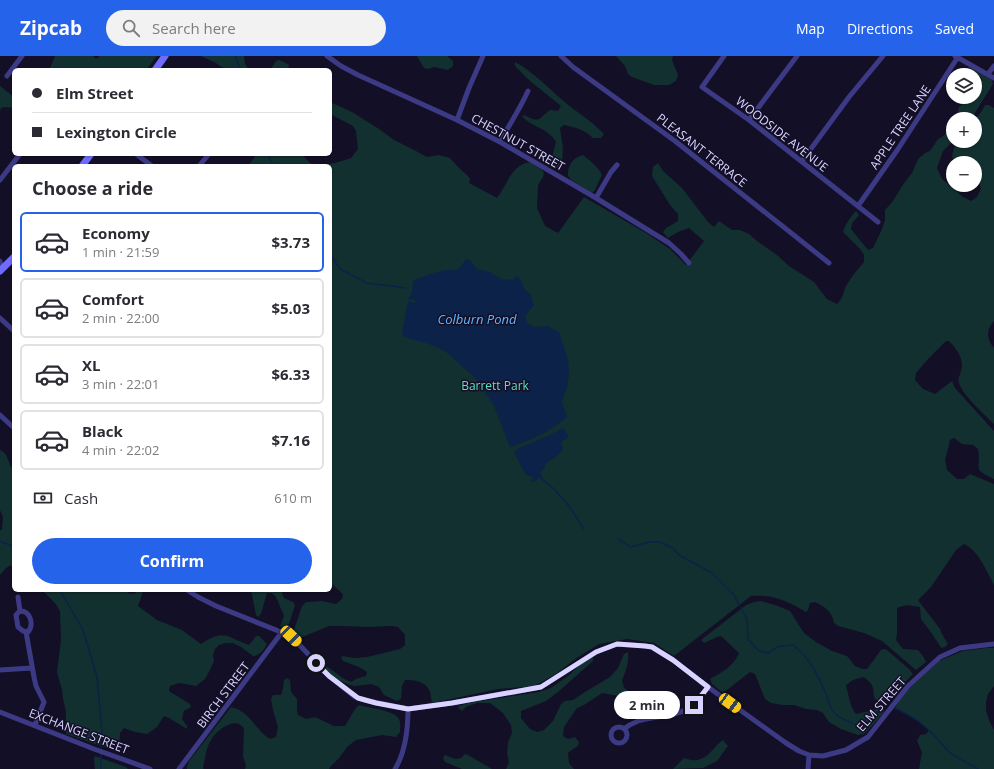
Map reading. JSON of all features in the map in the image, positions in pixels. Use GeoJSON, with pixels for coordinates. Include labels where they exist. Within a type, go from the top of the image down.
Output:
{"type":"FeatureCollection","features":[{"type":"Feature","properties":{"kind":"street"},"geometry":{"type":"LineString","coordinates":[[13,68],[22,56]]}},
{"type":"Feature","properties":{"kind":"street"},"geometry":{"type":"LineString","coordinates":[[156,68],[165,56]]}},
{"type":"Feature","properties":{"kind":"street","name":"CHESTNUT STREET"},"geometry":{"type":"LineString","coordinates":[[327,56],[345,69],[457,120],[500,142],[669,243],[689,263]]}},
{"type":"Feature","properties":{"kind":"street"},"geometry":{"type":"LineString","coordinates":[[457,120],[483,56]]}},
{"type":"Feature","properties":{"kind":"street","name":"PLEASANT TERRACE"},"geometry":{"type":"LineString","coordinates":[[561,56],[573,67],[675,141],[829,263]]}},
{"type":"Feature","properties":{"kind":"street","name":"WOODSIDE AVENUE"},"geometry":{"type":"LineString","coordinates":[[724,56],[702,87],[802,161],[878,222]]}},
{"type":"Feature","properties":{"kind":"street"},"geometry":{"type":"LineString","coordinates":[[748,120],[797,56]]}},
{"type":"Feature","properties":{"kind":"street"},"geometry":{"type":"LineString","coordinates":[[802,161],[849,97],[883,56]]}},
{"type":"Feature","properties":{"kind":"street"},"geometry":{"type":"LineString","coordinates":[[957,57],[994,78]]}},
{"type":"Feature","properties":{"kind":"street","name":"APPLE TREE LANE"},"geometry":{"type":"LineString","coordinates":[[858,206],[898,149],[957,57]]}},
{"type":"Feature","properties":{"kind":"street"},"geometry":{"type":"LineString","coordinates":[[988,74],[994,66]]}},
{"type":"Feature","properties":{"kind":"street"},"geometry":{"type":"LineString","coordinates":[[7,76],[12,69]]}},
{"type":"Feature","properties":{"kind":"street"},"geometry":{"type":"LineString","coordinates":[[500,142],[528,92]]}},
{"type":"Feature","properties":{"kind":"street"},"geometry":{"type":"LineString","coordinates":[[12,164],[18,156]]}},
{"type":"Feature","properties":{"kind":"street"},"geometry":{"type":"LineString","coordinates":[[139,156],[149,164]]}},
{"type":"Feature","properties":{"kind":"street"},"geometry":{"type":"LineString","coordinates":[[201,164],[207,156]]}},
{"type":"Feature","properties":{"kind":"street"},"geometry":{"type":"LineString","coordinates":[[0,180],[12,164]]}},
{"type":"Feature","properties":{"kind":"street"},"geometry":{"type":"LineString","coordinates":[[596,198],[611,172],[617,165]]}},
{"type":"Feature","properties":{"kind":"street"},"geometry":{"type":"LineString","coordinates":[[1,270],[12,259]]}},
{"type":"Feature","properties":{"kind":"street"},"geometry":{"type":"LineString","coordinates":[[0,261],[1,270]]}},
{"type":"Feature","properties":{"kind":"street"},"geometry":{"type":"LineString","coordinates":[[0,318],[12,329]]}},
{"type":"Feature","properties":{"kind":"street"},"geometry":{"type":"LineString","coordinates":[[0,415],[12,426]]}},
{"type":"Feature","properties":{"kind":"street","name":"ELM STREET"},"geometry":{"type":"LineString","coordinates":[[190,592],[219,608],[291,636],[321,669],[356,697],[376,703],[408,709],[452,703],[541,687],[596,652],[617,644],[652,647],[673,660],[786,743],[809,755],[823,756],[846,750],[868,737],[908,686],[940,657],[960,648],[994,644]]}},
{"type":"Feature","properties":{"kind":"street"},"geometry":{"type":"LineString","coordinates":[[18,597],[20,611]]}},
{"type":"Feature","properties":{"kind":"street"},"geometry":{"type":"LineString","coordinates":[[20,611],[24,611],[30,617],[30,628],[28,632],[26,632]]}},
{"type":"Feature","properties":{"kind":"street"},"geometry":{"type":"LineString","coordinates":[[20,611],[16,615],[18,627],[26,632]]}},
{"type":"Feature","properties":{"kind":"street"},"geometry":{"type":"LineString","coordinates":[[26,632],[36,686],[44,702],[35,725]]}},
{"type":"Feature","properties":{"kind":"street","name":"BIRCH STREET"},"geometry":{"type":"LineString","coordinates":[[179,769],[282,632]]}},
{"type":"Feature","properties":{"kind":"street"},"geometry":{"type":"LineString","coordinates":[[0,670],[32,668]]}},
{"type":"Feature","properties":{"kind":"street"},"geometry":{"type":"LineString","coordinates":[[624,729],[636,721],[682,712],[694,705],[708,687]]}},
{"type":"Feature","properties":{"kind":"street"},"geometry":{"type":"LineString","coordinates":[[394,769],[400,760],[405,744],[408,726],[408,709]]}},
{"type":"Feature","properties":{"kind":"street","name":"EXCHANGE STREET"},"geometry":{"type":"LineString","coordinates":[[0,712],[106,753],[137,767],[150,769]]}},
{"type":"Feature","properties":{"kind":"street"},"geometry":{"type":"LineString","coordinates":[[808,769],[809,755]]}},
{"type":"Feature","properties":{"kind":"green space"},"geometry":{"type":"Polygon","coordinates":[[[55,56],[93,56],[96,59],[100,56],[157,56],[148,68],[50,68],[55,56]]]}},
{"type":"Feature","properties":{"kind":"green space"},"geometry":{"type":"Polygon","coordinates":[[[201,56],[244,56],[245,64],[248,68],[223,68],[201,56]]]}},
{"type":"Feature","properties":{"kind":"green space"},"geometry":{"type":"Polygon","coordinates":[[[417,56],[447,56],[453,61],[453,66],[448,70],[434,67],[428,69],[424,68],[417,56]]]}},
{"type":"Feature","properties":{"kind":"green space"},"geometry":{"type":"Polygon","coordinates":[[[616,56],[673,56],[672,60],[678,75],[676,81],[669,85],[654,85],[632,77],[628,74],[625,66],[616,56]]]}},
{"type":"Feature","properties":{"kind":"green space"},"geometry":{"type":"Polygon","coordinates":[[[279,60],[284,62],[289,65],[288,68],[271,68],[276,61],[279,60]]]}},
{"type":"Feature","properties":{"kind":"green space"},"geometry":{"type":"Polygon","coordinates":[[[515,62],[535,76],[595,126],[604,134],[601,138],[593,138],[580,129],[564,125],[560,128],[563,148],[562,162],[558,168],[554,168],[549,162],[556,142],[548,133],[530,123],[522,116],[524,115],[536,120],[550,110],[558,111],[561,106],[530,81],[515,66],[515,62]]]}},
{"type":"Feature","properties":{"kind":"green space"},"geometry":{"type":"Polygon","coordinates":[[[982,74],[992,80],[993,84],[982,102],[982,74]]]}},
{"type":"Feature","properties":{"kind":"green space"},"geometry":{"type":"Polygon","coordinates":[[[0,86],[12,95],[12,108],[1,108],[0,112],[0,86]]]}},
{"type":"Feature","properties":{"kind":"green space","name":"Barrett Park"},"geometry":{"type":"Polygon","coordinates":[[[332,103],[354,113],[394,140],[427,157],[439,155],[450,158],[468,176],[470,179],[469,183],[497,198],[514,171],[518,167],[530,162],[544,173],[538,185],[537,208],[545,226],[558,233],[584,197],[646,233],[670,249],[686,265],[704,241],[689,228],[668,238],[663,232],[666,228],[678,221],[678,214],[670,205],[652,176],[653,167],[658,163],[663,171],[682,188],[708,222],[714,227],[719,221],[732,230],[740,230],[749,234],[789,266],[814,282],[827,299],[837,304],[842,298],[848,283],[864,262],[864,255],[860,249],[843,232],[852,215],[856,211],[859,215],[852,223],[851,229],[868,250],[873,248],[885,220],[885,210],[912,173],[918,159],[930,151],[938,139],[946,133],[946,148],[943,151],[937,168],[942,179],[946,182],[946,192],[957,192],[971,201],[977,197],[980,192],[982,192],[982,156],[952,155],[955,148],[982,148],[981,112],[985,105],[989,105],[994,108],[994,321],[988,331],[988,337],[994,348],[994,424],[974,405],[961,388],[958,380],[962,367],[961,359],[949,341],[946,341],[928,359],[916,373],[915,380],[923,389],[935,394],[952,381],[955,388],[994,431],[994,479],[979,470],[978,449],[973,445],[962,444],[954,438],[950,440],[945,460],[947,470],[957,479],[964,479],[970,474],[994,484],[994,585],[978,557],[969,547],[964,544],[956,550],[931,587],[918,600],[940,629],[948,644],[941,648],[921,619],[920,607],[907,605],[897,608],[896,640],[903,649],[918,650],[926,662],[916,670],[882,641],[864,633],[838,626],[834,623],[832,615],[828,610],[815,602],[810,603],[806,612],[780,599],[766,596],[751,596],[674,656],[654,643],[627,639],[599,644],[575,659],[556,674],[534,686],[498,689],[432,703],[427,687],[419,682],[405,680],[402,686],[401,699],[397,701],[384,695],[379,687],[371,684],[355,686],[350,685],[338,680],[322,667],[323,665],[327,667],[351,682],[366,676],[367,672],[359,667],[343,661],[341,657],[367,657],[400,649],[405,645],[405,635],[398,627],[391,626],[329,626],[300,638],[296,637],[293,633],[302,606],[306,602],[322,601],[336,604],[342,599],[343,594],[332,585],[332,164],[328,164],[351,158],[358,149],[356,131],[353,126],[332,115],[332,103]]]}},
{"type":"Feature","properties":{"kind":"green space"},"geometry":{"type":"Polygon","coordinates":[[[962,104],[980,104],[975,112],[958,112],[959,107],[962,104]]]}},
{"type":"Feature","properties":{"kind":"green space"},"geometry":{"type":"Polygon","coordinates":[[[583,155],[596,166],[602,175],[592,193],[571,180],[568,176],[571,163],[579,156],[583,155]]]}},
{"type":"Feature","properties":{"kind":"green space","name":"Barrett Park"},"geometry":{"type":"Polygon","coordinates":[[[254,156],[304,156],[310,163],[315,164],[250,164],[254,156]]]}},
{"type":"Feature","properties":{"kind":"green space"},"geometry":{"type":"Polygon","coordinates":[[[1,450],[4,452],[6,455],[12,469],[12,566],[11,565],[6,568],[0,575],[0,530],[2,530],[3,517],[0,510],[1,450]]]}},
{"type":"Feature","properties":{"kind":"green space"},"geometry":{"type":"Polygon","coordinates":[[[44,592],[128,592],[130,594],[142,592],[138,606],[157,620],[182,630],[201,644],[215,636],[220,635],[230,637],[249,645],[256,636],[259,636],[267,644],[262,652],[253,656],[233,643],[219,645],[215,649],[213,655],[214,661],[205,679],[196,686],[179,683],[170,686],[169,691],[190,704],[191,707],[184,711],[182,719],[187,726],[187,729],[164,716],[157,727],[147,734],[124,728],[120,733],[119,750],[101,746],[66,734],[66,712],[57,672],[61,640],[60,611],[55,603],[44,592]]]}},
{"type":"Feature","properties":{"kind":"green space"},"geometry":{"type":"Polygon","coordinates":[[[251,592],[283,592],[284,598],[293,602],[295,605],[289,624],[282,627],[280,626],[284,616],[276,597],[272,593],[267,593],[261,614],[258,617],[256,615],[251,592]]]}},
{"type":"Feature","properties":{"kind":"green space"},"geometry":{"type":"Polygon","coordinates":[[[761,601],[790,611],[804,633],[832,651],[847,656],[855,666],[862,669],[867,669],[883,649],[887,650],[913,674],[892,696],[888,699],[879,701],[875,699],[872,685],[864,677],[847,684],[846,686],[852,708],[856,714],[881,707],[884,712],[864,734],[858,735],[841,729],[829,722],[823,713],[817,710],[806,709],[794,705],[771,703],[765,699],[755,674],[750,672],[727,690],[722,692],[712,684],[710,679],[723,672],[731,665],[739,653],[721,636],[704,643],[701,640],[746,605],[761,601]]]}},
{"type":"Feature","properties":{"kind":"green space"},"geometry":{"type":"Polygon","coordinates":[[[994,648],[994,686],[988,694],[986,710],[994,730],[994,769],[919,769],[922,752],[917,741],[920,735],[926,734],[929,730],[917,720],[895,708],[898,702],[906,691],[939,661],[963,651],[994,648]]]}},
{"type":"Feature","properties":{"kind":"green space"},"geometry":{"type":"Polygon","coordinates":[[[628,652],[627,667],[622,680],[624,688],[635,695],[631,708],[619,696],[602,693],[577,708],[564,727],[563,736],[568,739],[575,737],[579,742],[578,746],[568,753],[569,763],[574,769],[506,769],[509,762],[507,753],[508,742],[512,733],[511,725],[503,713],[490,703],[477,703],[466,707],[462,711],[458,708],[459,706],[468,703],[539,692],[551,688],[568,676],[581,664],[593,657],[593,661],[546,701],[521,711],[521,718],[530,729],[537,732],[544,730],[553,721],[561,704],[565,701],[573,700],[610,677],[618,668],[624,654],[628,652]]]}},
{"type":"Feature","properties":{"kind":"green space"},"geometry":{"type":"Polygon","coordinates":[[[287,678],[290,680],[291,692],[297,699],[298,715],[306,719],[315,717],[334,726],[345,726],[359,705],[392,713],[399,719],[400,732],[396,737],[382,735],[356,740],[347,747],[329,769],[245,769],[246,766],[243,756],[244,728],[235,723],[227,725],[219,730],[211,740],[206,754],[204,769],[187,769],[189,761],[231,707],[243,712],[260,731],[270,739],[276,737],[278,727],[271,699],[273,695],[281,695],[284,680],[287,678]]]}},
{"type":"Feature","properties":{"kind":"green space"},"geometry":{"type":"Polygon","coordinates":[[[723,740],[728,746],[717,761],[703,768],[673,769],[684,758],[695,760],[705,757],[723,740]]]}},
{"type":"Feature","properties":{"kind":"green space"},"geometry":{"type":"Polygon","coordinates":[[[465,754],[492,769],[462,769],[445,762],[443,758],[445,755],[455,759],[461,758],[465,754]]]}},
{"type":"Feature","properties":{"kind":"green space"},"geometry":{"type":"Polygon","coordinates":[[[95,756],[126,767],[128,769],[95,769],[95,756]]]}},
{"type":"Feature","properties":{"kind":"water","name":"Colburn Pond"},"geometry":{"type":"Polygon","coordinates":[[[469,259],[477,269],[490,272],[501,279],[513,280],[516,276],[519,277],[524,288],[531,295],[534,305],[525,316],[527,323],[534,327],[548,326],[559,332],[568,359],[569,375],[567,388],[562,400],[567,417],[540,435],[510,447],[494,406],[472,375],[446,352],[426,343],[407,338],[403,336],[402,332],[408,301],[415,303],[415,300],[408,299],[412,292],[414,280],[445,270],[458,269],[465,260],[469,259]]]}},
{"type":"Feature","properties":{"kind":"water"},"geometry":{"type":"Polygon","coordinates":[[[563,428],[569,437],[561,442],[563,448],[561,453],[545,464],[545,468],[541,471],[536,481],[530,482],[530,480],[533,479],[532,476],[528,476],[524,472],[514,452],[517,449],[563,428]]]}},
{"type":"Feature","properties":{"kind":"waterway"},"geometry":{"type":"LineString","coordinates":[[236,56],[240,68]]}},
{"type":"Feature","properties":{"kind":"waterway"},"geometry":{"type":"LineString","coordinates":[[269,156],[272,164]]}},
{"type":"Feature","properties":{"kind":"waterway"},"geometry":{"type":"LineString","coordinates":[[332,257],[340,269],[367,283],[406,288]]}},
{"type":"Feature","properties":{"kind":"waterway"},"geometry":{"type":"LineString","coordinates":[[539,473],[542,478]]}},
{"type":"Feature","properties":{"kind":"waterway"},"geometry":{"type":"LineString","coordinates":[[538,476],[554,489],[569,506],[584,529]]}},
{"type":"Feature","properties":{"kind":"waterway"},"geometry":{"type":"LineString","coordinates":[[618,539],[631,547],[649,542],[660,542],[673,548],[679,555],[712,573],[734,595],[739,605]]}},
{"type":"Feature","properties":{"kind":"waterway"},"geometry":{"type":"LineString","coordinates":[[0,541],[12,546]]}},
{"type":"Feature","properties":{"kind":"waterway"},"geometry":{"type":"LineString","coordinates":[[61,592],[83,630],[97,677],[102,732],[101,749]]}},
{"type":"Feature","properties":{"kind":"waterway"},"geometry":{"type":"LineString","coordinates":[[741,608],[747,619],[748,639],[759,651],[768,653],[779,646],[793,645],[799,650],[813,667],[831,708],[839,717],[857,725],[883,709]]}},
{"type":"Feature","properties":{"kind":"waterway"},"geometry":{"type":"LineString","coordinates":[[895,708],[917,720],[929,730],[950,753],[978,769]]}},
{"type":"Feature","properties":{"kind":"waterway"},"geometry":{"type":"LineString","coordinates":[[101,753],[101,769]]}},
{"type":"Feature","properties":{"kind":"route"},"geometry":{"type":"LineString","coordinates":[[316,663],[329,676],[356,697],[376,703],[408,709],[452,703],[541,687],[596,652],[617,644],[645,646],[652,647],[673,660],[708,687],[694,705]]}}]}
